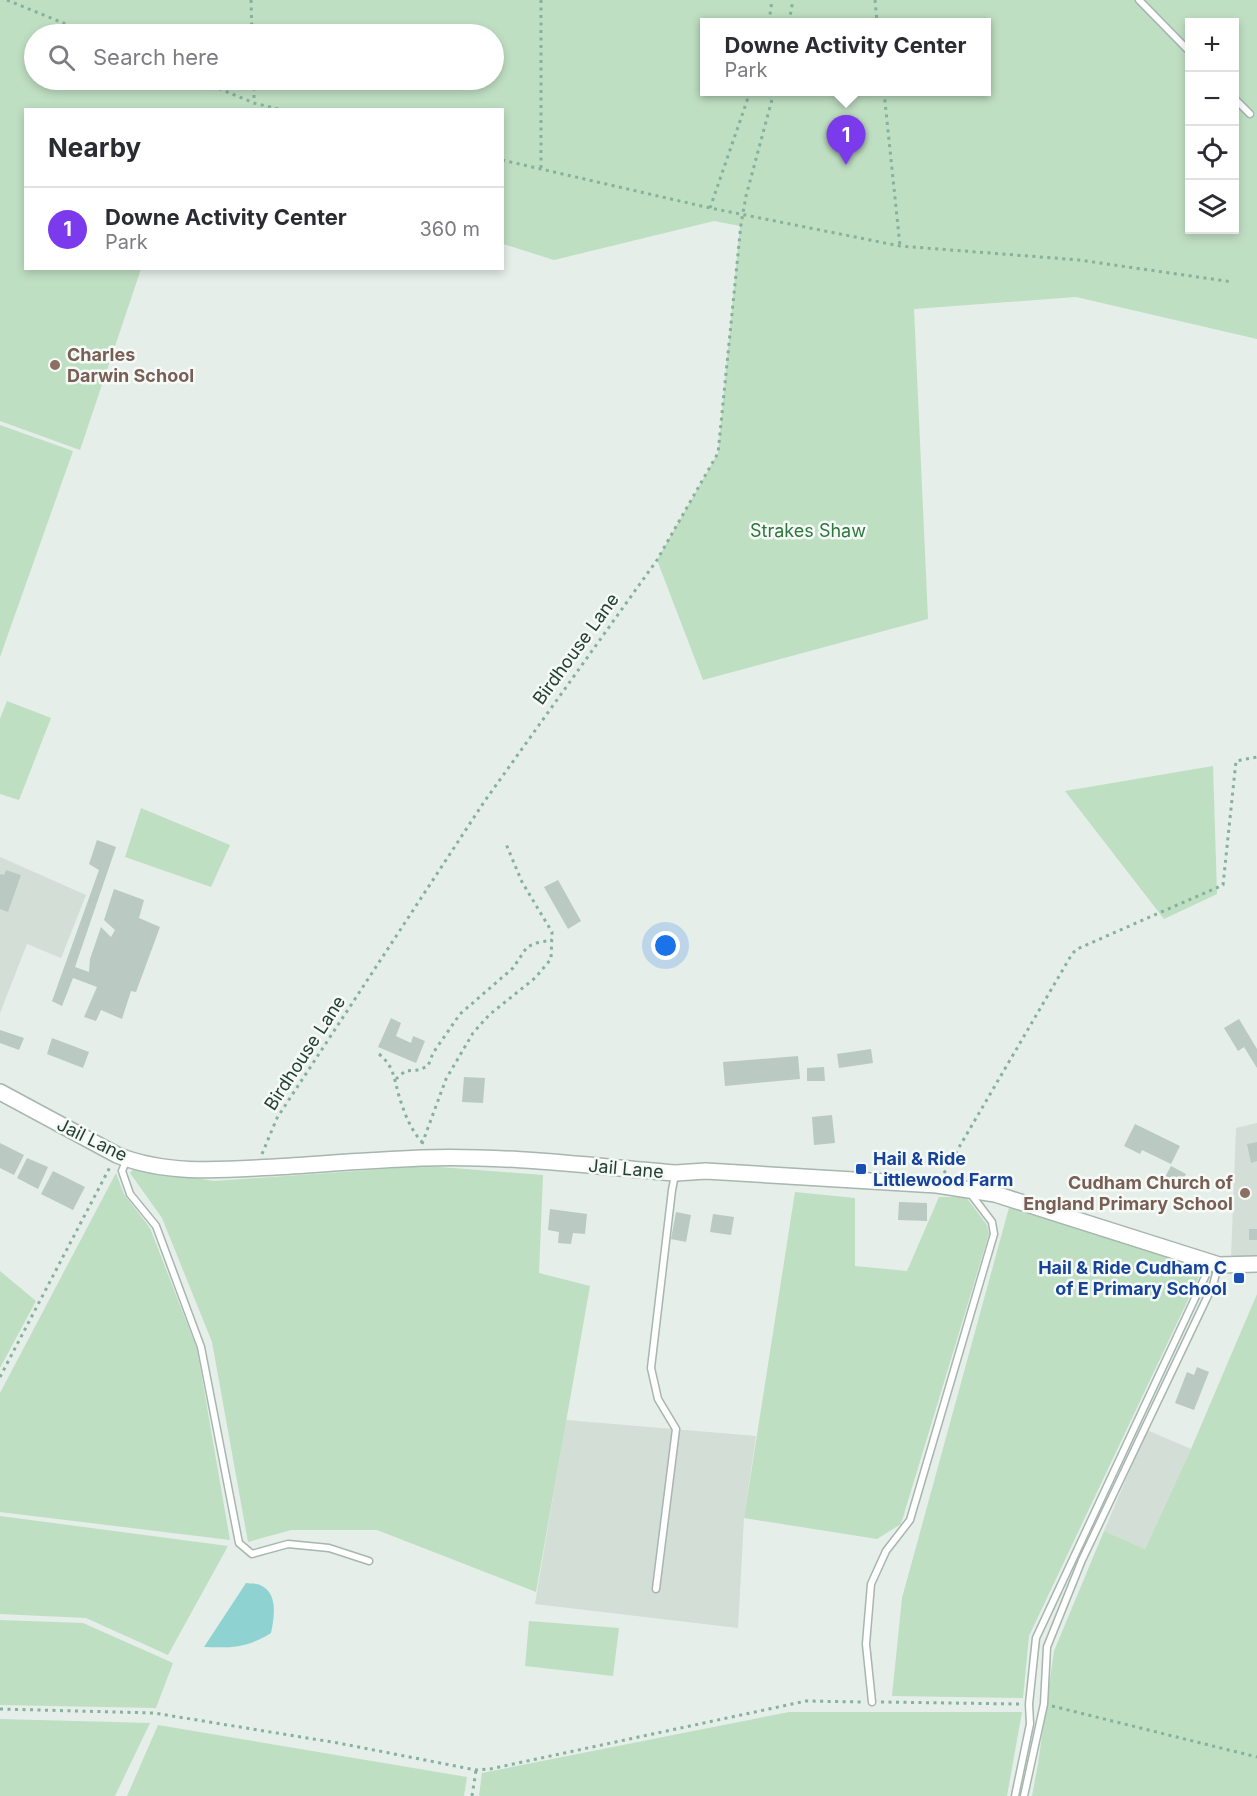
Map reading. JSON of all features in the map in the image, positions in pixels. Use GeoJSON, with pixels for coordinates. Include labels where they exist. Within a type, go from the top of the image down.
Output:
{"type":"FeatureCollection","features":[{"type":"Feature","properties":{"kind":"street","name":"Jail Lane"},"geometry":{"type":"LineString","coordinates":[[0,1092],[122,1157],[169,1167],[212,1171],[422,1158],[516,1160],[676,1173],[706,1171],[937,1185],[995,1194],[1215,1264],[1257,1264]]}},
{"type":"Feature","properties":{"kind":"lane"},"geometry":{"type":"LineString","coordinates":[[1139,0],[1185,47]]}},
{"type":"Feature","properties":{"kind":"lane"},"geometry":{"type":"LineString","coordinates":[[1239,103],[1250,114]]}},
{"type":"Feature","properties":{"kind":"lane"},"geometry":{"type":"LineString","coordinates":[[122,1157],[122,1171],[130,1194],[156,1226],[201,1347],[239,1544],[252,1554],[288,1544],[329,1548],[369,1560]]}},
{"type":"Feature","properties":{"kind":"lane"},"geometry":{"type":"LineString","coordinates":[[656,1589],[676,1429],[658,1399],[651,1368],[672,1190],[676,1173]]}},
{"type":"Feature","properties":{"kind":"lane"},"geometry":{"type":"LineString","coordinates":[[872,1702],[866,1644],[871,1584],[886,1551],[910,1520],[994,1234],[992,1222],[968,1190]]}},
{"type":"Feature","properties":{"kind":"lane"},"geometry":{"type":"LineString","coordinates":[[1015,1796],[1030,1724],[1029,1704],[1036,1638],[1215,1264]]}},
{"type":"Feature","properties":{"kind":"lane"},"geometry":{"type":"LineString","coordinates":[[1024,1796],[1044,1704],[1047,1647],[1082,1560],[1214,1285],[1215,1264]]}},
{"type":"Feature","properties":{"kind":"path"},"geometry":{"type":"LineString","coordinates":[[7,0],[66,24]]}},
{"type":"Feature","properties":{"kind":"path"},"geometry":{"type":"LineString","coordinates":[[251,0],[252,24]]}},
{"type":"Feature","properties":{"kind":"path"},"geometry":{"type":"LineString","coordinates":[[541,0],[541,168]]}},
{"type":"Feature","properties":{"kind":"path"},"geometry":{"type":"LineString","coordinates":[[769,18],[771,0]]}},
{"type":"Feature","properties":{"kind":"path"},"geometry":{"type":"LineString","coordinates":[[790,18],[793,0]]}},
{"type":"Feature","properties":{"kind":"path"},"geometry":{"type":"LineString","coordinates":[[875,0],[877,18]]}},
{"type":"Feature","properties":{"kind":"path"},"geometry":{"type":"LineString","coordinates":[[222,90],[254,103],[274,108]]}},
{"type":"Feature","properties":{"kind":"path"},"geometry":{"type":"LineString","coordinates":[[254,90],[254,103]]}},
{"type":"Feature","properties":{"kind":"path"},"geometry":{"type":"LineString","coordinates":[[710,208],[749,96]]}},
{"type":"Feature","properties":{"kind":"path","name":"Birdhouse Lane"},"geometry":{"type":"LineString","coordinates":[[256,1168],[278,1118],[484,802],[657,560],[718,453],[742,214],[773,96]]}},
{"type":"Feature","properties":{"kind":"path"},"geometry":{"type":"LineString","coordinates":[[884,96],[900,246]]}},
{"type":"Feature","properties":{"kind":"path"},"geometry":{"type":"LineString","coordinates":[[504,160],[710,208],[900,246],[1079,260],[1233,282]]}},
{"type":"Feature","properties":{"kind":"path"},"geometry":{"type":"LineString","coordinates":[[937,1185],[1072,954],[1077,949],[1223,885],[1236,760],[1257,757]]}},
{"type":"Feature","properties":{"kind":"path"},"geometry":{"type":"LineString","coordinates":[[422,1158],[422,1142],[446,1079],[473,1033],[489,1015],[535,978],[551,959],[552,932],[522,882],[506,844]]}},
{"type":"Feature","properties":{"kind":"path"},"geometry":{"type":"LineString","coordinates":[[396,1079],[405,1071],[419,1070],[428,1065],[433,1053],[460,1014],[513,968],[527,947],[552,940]]}},
{"type":"Feature","properties":{"kind":"path"},"geometry":{"type":"LineString","coordinates":[[379,1054],[387,1061],[396,1079],[407,1118],[422,1142]]}},
{"type":"Feature","properties":{"kind":"path"},"geometry":{"type":"LineString","coordinates":[[0,1377],[122,1157]]}},
{"type":"Feature","properties":{"kind":"path"},"geometry":{"type":"LineString","coordinates":[[0,1709],[154,1713],[339,1743],[476,1770],[501,1767],[806,1701],[1029,1704]]}},
{"type":"Feature","properties":{"kind":"path"},"geometry":{"type":"LineString","coordinates":[[1044,1704],[1257,1757]]}},
{"type":"Feature","properties":{"kind":"path"},"geometry":{"type":"LineString","coordinates":[[472,1796],[476,1770]]}},
{"type":"Feature","properties":{"kind":"shaded area"},"geometry":{"type":"Polygon","coordinates":[[[0,857],[86,895],[61,958],[27,944],[0,1013],[0,857]]]}},
{"type":"Feature","properties":{"kind":"shaded area","name":"Cudham Church of England Primary School"},"geometry":{"type":"Polygon","coordinates":[[[1257,1123],[1257,1257],[1231,1258],[1236,1128],[1257,1123]]]}},
{"type":"Feature","properties":{"kind":"shaded area"},"geometry":{"type":"Polygon","coordinates":[[[566,1420],[756,1436],[744,1518],[738,1628],[535,1604],[566,1420]]]}},
{"type":"Feature","properties":{"kind":"shaded area"},"geometry":{"type":"Polygon","coordinates":[[[1147,1430],[1191,1449],[1145,1549],[1104,1531],[1147,1430]]]}},
{"type":"Feature","properties":{"kind":"green space","name":"Strakes Shaw"},"geometry":{"type":"Polygon","coordinates":[[[0,0],[1257,0],[1257,339],[1076,297],[914,309],[928,619],[703,680],[657,560],[718,453],[740,226],[714,221],[554,260],[504,244],[504,108],[24,108],[24,270],[141,270],[80,450],[0,421],[0,0]]]}},
{"type":"Feature","properties":{"kind":"green space"},"geometry":{"type":"Polygon","coordinates":[[[0,425],[73,451],[0,657],[0,425]]]}},
{"type":"Feature","properties":{"kind":"green space"},"geometry":{"type":"Polygon","coordinates":[[[7,701],[51,718],[19,800],[0,794],[0,719],[7,701]]]}},
{"type":"Feature","properties":{"kind":"green space"},"geometry":{"type":"Polygon","coordinates":[[[1213,766],[1217,894],[1164,919],[1065,791],[1213,766]]]}},
{"type":"Feature","properties":{"kind":"green space"},"geometry":{"type":"Polygon","coordinates":[[[141,808],[230,845],[211,887],[125,857],[141,808]]]}},
{"type":"Feature","properties":{"kind":"green space"},"geometry":{"type":"Polygon","coordinates":[[[427,1166],[543,1175],[539,1273],[590,1286],[536,1592],[377,1530],[291,1530],[248,1542],[212,1342],[162,1218],[130,1173],[134,1168],[214,1181],[427,1166]]]}},
{"type":"Feature","properties":{"kind":"green space"},"geometry":{"type":"Polygon","coordinates":[[[116,1173],[124,1194],[150,1228],[197,1349],[230,1540],[0,1512],[0,1393],[116,1173]]]}},
{"type":"Feature","properties":{"kind":"green space"},"geometry":{"type":"Polygon","coordinates":[[[795,1192],[855,1198],[855,1266],[907,1271],[939,1197],[966,1197],[987,1225],[989,1234],[901,1524],[877,1539],[744,1518],[795,1192]]]}},
{"type":"Feature","properties":{"kind":"green space"},"geometry":{"type":"Polygon","coordinates":[[[1010,1204],[1204,1266],[1029,1636],[1023,1698],[892,1696],[902,1598],[1010,1204]]]}},
{"type":"Feature","properties":{"kind":"green space"},"geometry":{"type":"Polygon","coordinates":[[[0,1271],[36,1301],[0,1368],[0,1271]]]}},
{"type":"Feature","properties":{"kind":"green space"},"geometry":{"type":"Polygon","coordinates":[[[1257,1294],[1257,1796],[1032,1796],[1054,1651],[1104,1531],[1145,1549],[1191,1449],[1257,1294]]]}},
{"type":"Feature","properties":{"kind":"green space"},"geometry":{"type":"Polygon","coordinates":[[[0,1516],[228,1546],[168,1655],[86,1618],[0,1614],[0,1516]]]}},
{"type":"Feature","properties":{"kind":"green space"},"geometry":{"type":"Polygon","coordinates":[[[0,1620],[83,1623],[173,1663],[156,1708],[0,1705],[0,1620]]]}},
{"type":"Feature","properties":{"kind":"green space"},"geometry":{"type":"Polygon","coordinates":[[[529,1621],[619,1628],[613,1676],[525,1666],[529,1621]]]}},
{"type":"Feature","properties":{"kind":"green space"},"geometry":{"type":"Polygon","coordinates":[[[789,1712],[1022,1712],[1007,1796],[479,1796],[482,1773],[789,1712]]]}},
{"type":"Feature","properties":{"kind":"green space"},"geometry":{"type":"Polygon","coordinates":[[[0,1719],[150,1723],[115,1796],[0,1796],[0,1719]]]}},
{"type":"Feature","properties":{"kind":"green space"},"geometry":{"type":"Polygon","coordinates":[[[158,1725],[467,1777],[464,1796],[127,1796],[158,1725]]]}},
{"type":"Feature","properties":{"kind":"water"},"geometry":{"type":"Polygon","coordinates":[[[246,1583],[259,1584],[266,1589],[273,1600],[271,1633],[254,1642],[239,1646],[204,1647],[246,1583]]]}},
{"type":"Feature","properties":{"kind":"building"},"geometry":{"type":"Polygon","coordinates":[[[97,840],[116,847],[75,967],[89,972],[90,959],[101,927],[111,937],[115,930],[104,920],[114,889],[144,900],[139,918],[160,927],[136,992],[131,991],[122,1019],[101,1010],[96,1021],[84,1017],[97,987],[73,978],[62,1006],[52,1001],[99,870],[89,864],[97,840]]]}},
{"type":"Feature","properties":{"kind":"building"},"geometry":{"type":"Polygon","coordinates":[[[6,870],[21,875],[8,912],[0,909],[0,874],[4,875],[6,870]]]}},
{"type":"Feature","properties":{"kind":"building"},"geometry":{"type":"Polygon","coordinates":[[[558,880],[581,921],[568,929],[544,887],[558,880]]]}},
{"type":"Feature","properties":{"kind":"building"},"geometry":{"type":"Polygon","coordinates":[[[391,1018],[401,1023],[396,1036],[411,1043],[413,1036],[425,1041],[416,1063],[378,1047],[391,1018]]]}},
{"type":"Feature","properties":{"kind":"building"},"geometry":{"type":"Polygon","coordinates":[[[1239,1019],[1257,1049],[1257,1068],[1244,1047],[1238,1051],[1224,1028],[1239,1019]]]}},
{"type":"Feature","properties":{"kind":"building"},"geometry":{"type":"Polygon","coordinates":[[[0,1030],[24,1038],[19,1050],[0,1043],[0,1030]]]}},
{"type":"Feature","properties":{"kind":"building"},"geometry":{"type":"Polygon","coordinates":[[[52,1038],[89,1052],[83,1068],[47,1054],[52,1038]]]}},
{"type":"Feature","properties":{"kind":"building"},"geometry":{"type":"Polygon","coordinates":[[[871,1049],[873,1063],[839,1068],[837,1054],[871,1049]]]}},
{"type":"Feature","properties":{"kind":"building"},"geometry":{"type":"Polygon","coordinates":[[[798,1056],[800,1079],[725,1086],[723,1062],[798,1056]]]}},
{"type":"Feature","properties":{"kind":"building"},"geometry":{"type":"Polygon","coordinates":[[[824,1067],[825,1081],[807,1081],[807,1068],[824,1067]]]}},
{"type":"Feature","properties":{"kind":"building"},"geometry":{"type":"Polygon","coordinates":[[[464,1077],[485,1078],[483,1103],[462,1102],[464,1077]]]}},
{"type":"Feature","properties":{"kind":"building"},"geometry":{"type":"Polygon","coordinates":[[[832,1115],[835,1143],[814,1145],[812,1117],[832,1115]]]}},
{"type":"Feature","properties":{"kind":"building"},"geometry":{"type":"Polygon","coordinates":[[[1135,1124],[1180,1146],[1171,1164],[1142,1150],[1140,1154],[1124,1146],[1135,1124]]]}},
{"type":"Feature","properties":{"kind":"building"},"geometry":{"type":"Polygon","coordinates":[[[1257,1142],[1257,1161],[1251,1163],[1247,1144],[1257,1142]]]}},
{"type":"Feature","properties":{"kind":"building"},"geometry":{"type":"Polygon","coordinates":[[[0,1143],[24,1155],[14,1175],[0,1168],[0,1143]]]}},
{"type":"Feature","properties":{"kind":"building"},"geometry":{"type":"Polygon","coordinates":[[[27,1158],[48,1167],[38,1189],[17,1178],[27,1158]]]}},
{"type":"Feature","properties":{"kind":"building"},"geometry":{"type":"Polygon","coordinates":[[[1171,1166],[1186,1174],[1179,1187],[1164,1179],[1171,1166]]]}},
{"type":"Feature","properties":{"kind":"building"},"geometry":{"type":"Polygon","coordinates":[[[53,1171],[85,1187],[73,1210],[41,1194],[53,1171]]]}},
{"type":"Feature","properties":{"kind":"building"},"geometry":{"type":"Polygon","coordinates":[[[899,1202],[927,1203],[927,1221],[898,1220],[899,1202]]]}},
{"type":"Feature","properties":{"kind":"building"},"geometry":{"type":"Polygon","coordinates":[[[550,1209],[587,1214],[585,1234],[573,1233],[571,1244],[558,1243],[559,1232],[548,1230],[550,1209]]]}},
{"type":"Feature","properties":{"kind":"building"},"geometry":{"type":"Polygon","coordinates":[[[676,1212],[691,1215],[686,1242],[671,1239],[676,1212]]]}},
{"type":"Feature","properties":{"kind":"building"},"geometry":{"type":"Polygon","coordinates":[[[713,1214],[734,1217],[731,1235],[710,1232],[713,1214]]]}},
{"type":"Feature","properties":{"kind":"building"},"geometry":{"type":"Polygon","coordinates":[[[1249,1229],[1257,1229],[1257,1240],[1249,1240],[1249,1229]]]}},
{"type":"Feature","properties":{"kind":"building"},"geometry":{"type":"Polygon","coordinates":[[[1197,1367],[1209,1372],[1194,1410],[1175,1403],[1187,1372],[1194,1375],[1197,1367]]]}},
{"type":"Feature","properties":{"kind":"place","name":"Downe Activity Center"},"geometry":{"type":"Point","coordinates":[846,165]}},
{"type":"Feature","properties":{"kind":"place","name":"Charles Darwin School"},"geometry":{"type":"Point","coordinates":[55,365]}},
{"type":"Feature","properties":{"kind":"place","name":"Hail & Ride Littlewood Farm"},"geometry":{"type":"Point","coordinates":[861,1169]}},
{"type":"Feature","properties":{"kind":"place","name":"Cudham Church of England Primary School"},"geometry":{"type":"Point","coordinates":[1245,1193]}},
{"type":"Feature","properties":{"kind":"place","name":"Hail & Ride Cudham C of E Primary School"},"geometry":{"type":"Point","coordinates":[1239,1278]}}]}
